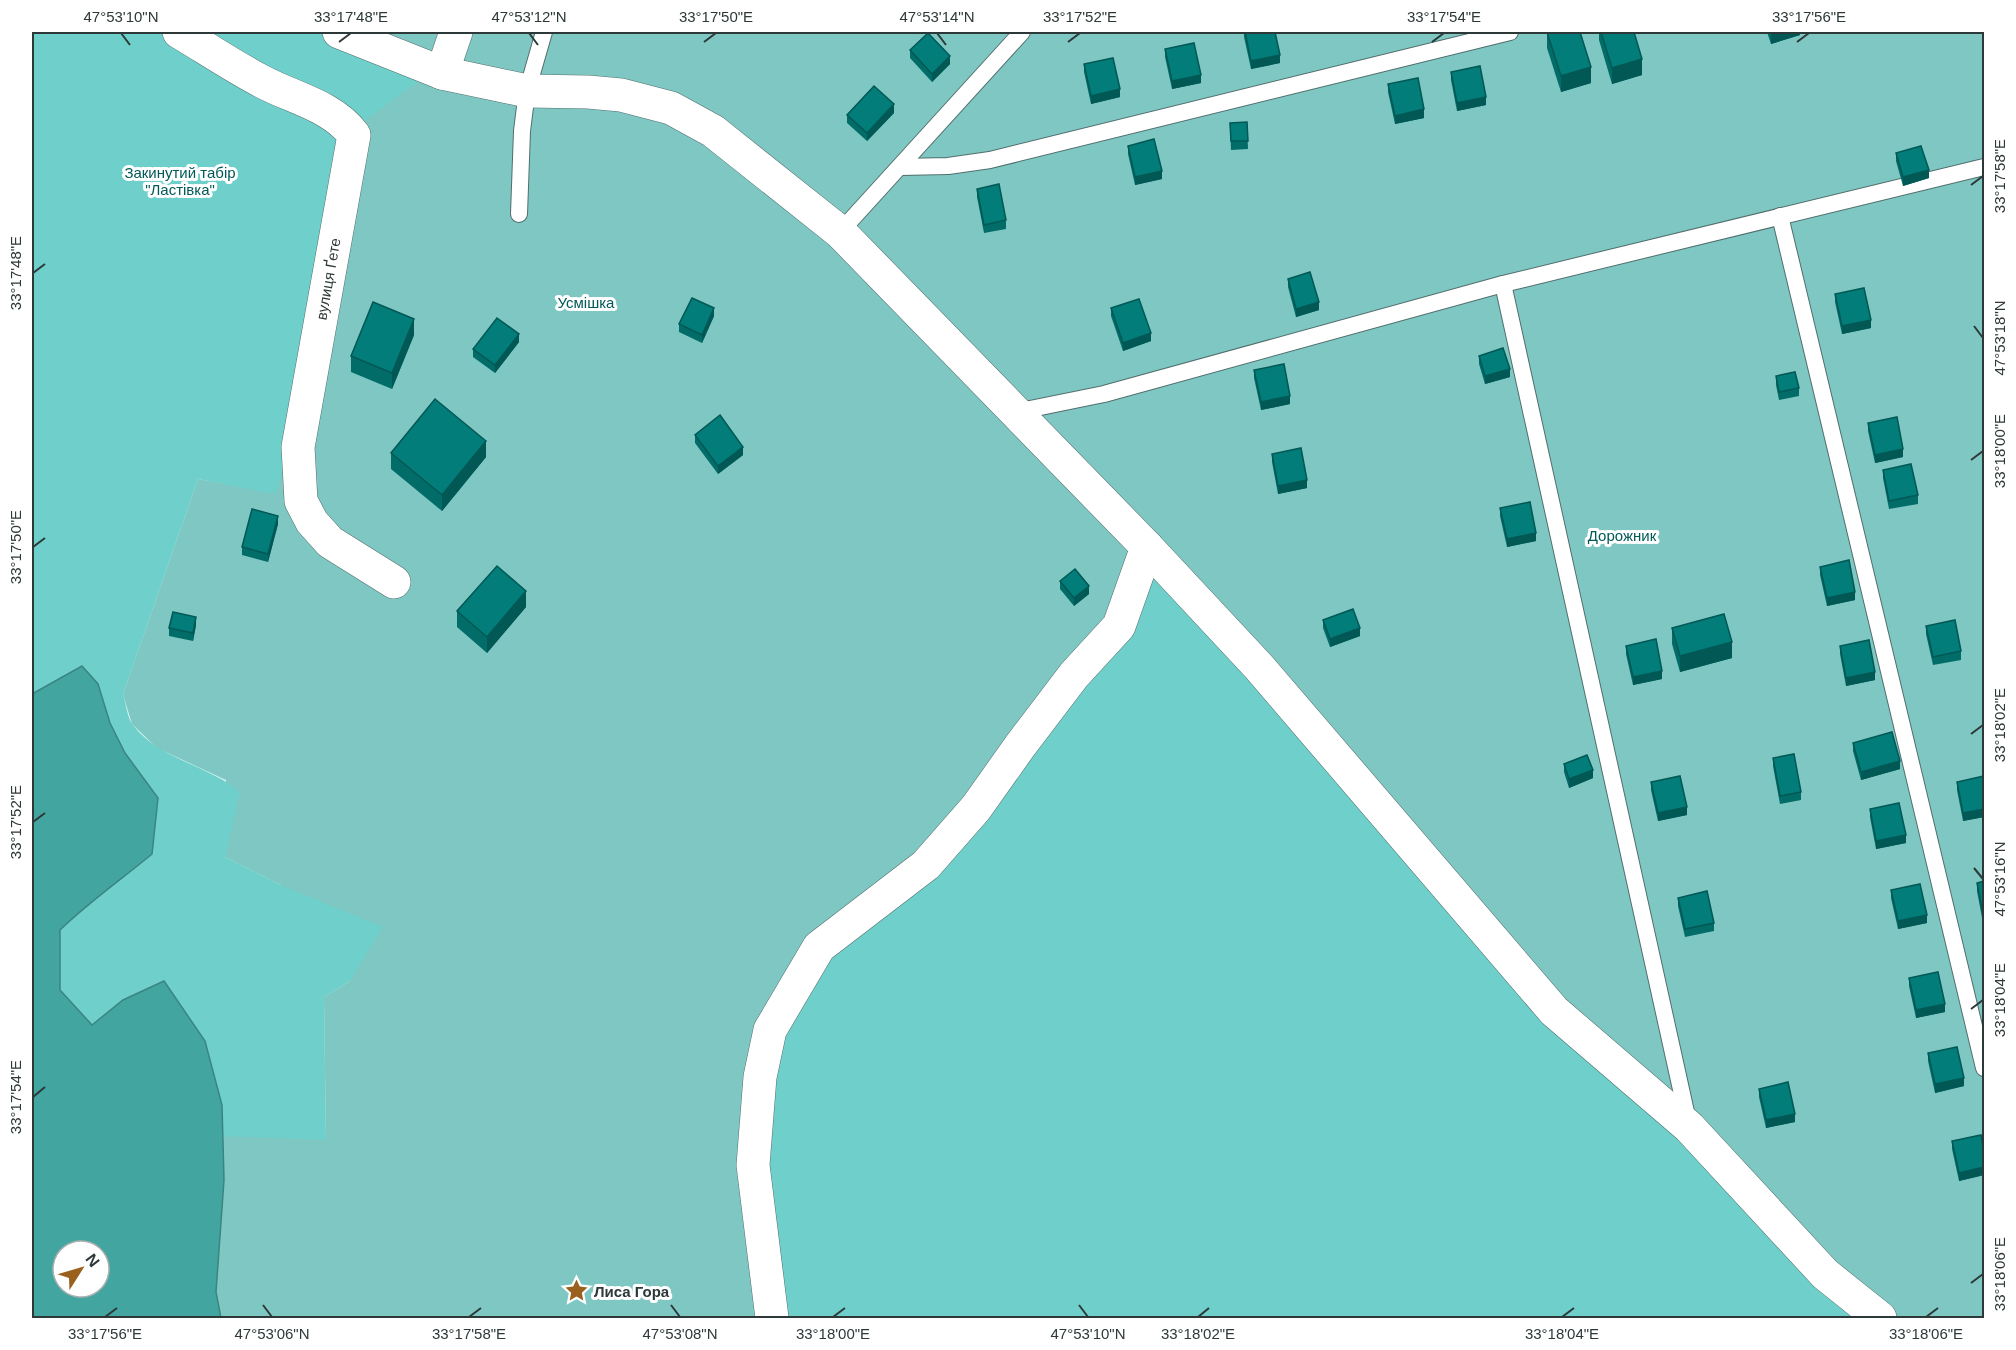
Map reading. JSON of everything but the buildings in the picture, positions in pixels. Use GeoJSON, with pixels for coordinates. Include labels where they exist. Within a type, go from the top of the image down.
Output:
{"type":"FeatureCollection","features":[{"type":"Feature","properties":{"kind":"street","name":"вулиця Ґете"},"geometry":{"type":"LineString","coordinates":[[179,32],[263,82],[324,109],[347,125],[354,135],[298,447],[301,501],[312,522],[330,542],[394,582]]}},
{"type":"Feature","properties":{"kind":"street"},"geometry":{"type":"LineString","coordinates":[[339,32],[442,73],[527,91],[621,95],[670,108],[712,131],[840,232],[1147,547],[1259,667],[1554,1011],[1689,1127],[1825,1274],[1880,1318]]}},
{"type":"Feature","properties":{"kind":"street"},"geometry":{"type":"LineString","coordinates":[[442,73],[456,32]]}},
{"type":"Feature","properties":{"kind":"street"},"geometry":{"type":"LineString","coordinates":[[772,1318],[753,1165],[760,1077],[770,1030],[819,946],[926,865],[976,808],[1074,675],[1119,626],[1147,547]]}},
{"type":"Feature","properties":{"kind":"lane"},"geometry":{"type":"LineString","coordinates":[[519,214],[522,131],[527,91],[544,32]]}},
{"type":"Feature","properties":{"kind":"lane"},"geometry":{"type":"LineString","coordinates":[[840,232],[1022,32]]}},
{"type":"Feature","properties":{"kind":"lane"},"geometry":{"type":"LineString","coordinates":[[900,167],[948,166],[990,160],[1510,32]]}},
{"type":"Feature","properties":{"kind":"lane"},"geometry":{"type":"LineString","coordinates":[[1016,412],[1104,394],[1503,284],[1984,167]]}},
{"type":"Feature","properties":{"kind":"lane"},"geometry":{"type":"LineString","coordinates":[[1780,216],[1984,1068]]}},
{"type":"Feature","properties":{"kind":"lane"},"geometry":{"type":"LineString","coordinates":[[1503,284],[1689,1127]]}},
{"type":"Feature","properties":{"kind":"green space","name":"Закинутий табір \"Ластівка\""},"geometry":{"type":"Polygon","coordinates":[[[32,32],[372,32],[446,61],[338,140],[285,465],[275,494],[198,479],[123,694],[131,722],[143,737],[169,754],[213,775],[240,792],[225,857],[281,885],[383,927],[350,981],[324,997],[326,1140],[222,1136],[222,1105],[123,1000],[92,1026],[60,990],[60,930],[152,854],[158,798],[125,753],[110,723],[40,690],[32,694],[32,32]]]}},
{"type":"Feature","properties":{"kind":"green space"},"geometry":{"type":"Polygon","coordinates":[[[372,32],[1984,32],[1984,1318],[32,1318],[32,694],[326,1139],[324,997],[350,981],[281,885],[225,857],[226,780],[157,748],[132,724],[123,694],[198,479],[275,493],[372,32]]]}},
{"type":"Feature","properties":{"kind":"green space"},"geometry":{"type":"Polygon","coordinates":[[[1147,547],[1554,1011],[1880,1318],[772,1318],[760,1077],[819,947],[926,865],[1074,675],[1147,547]]]}},
{"type":"Feature","properties":{"kind":"shaded area"},"geometry":{"type":"Polygon","coordinates":[[[82,666],[98,684],[110,723],[125,753],[158,798],[152,854],[60,930],[60,990],[92,1025],[123,1000],[164,981],[205,1041],[222,1105],[224,1180],[216,1292],[221,1318],[32,1318],[32,694],[82,666]]]}},
{"type":"Feature","properties":{"kind":"place","name":"Лиса Гора"},"geometry":{"type":"Point","coordinates":[576,1291]}},
{"type":"Feature","properties":{"kind":"park label","name":"Усмішка"},"geometry":{"type":"Point","coordinates":[586,302]}},
{"type":"Feature","properties":{"kind":"park label","name":"Дорожник"},"geometry":{"type":"Point","coordinates":[1622,535]}}]}
